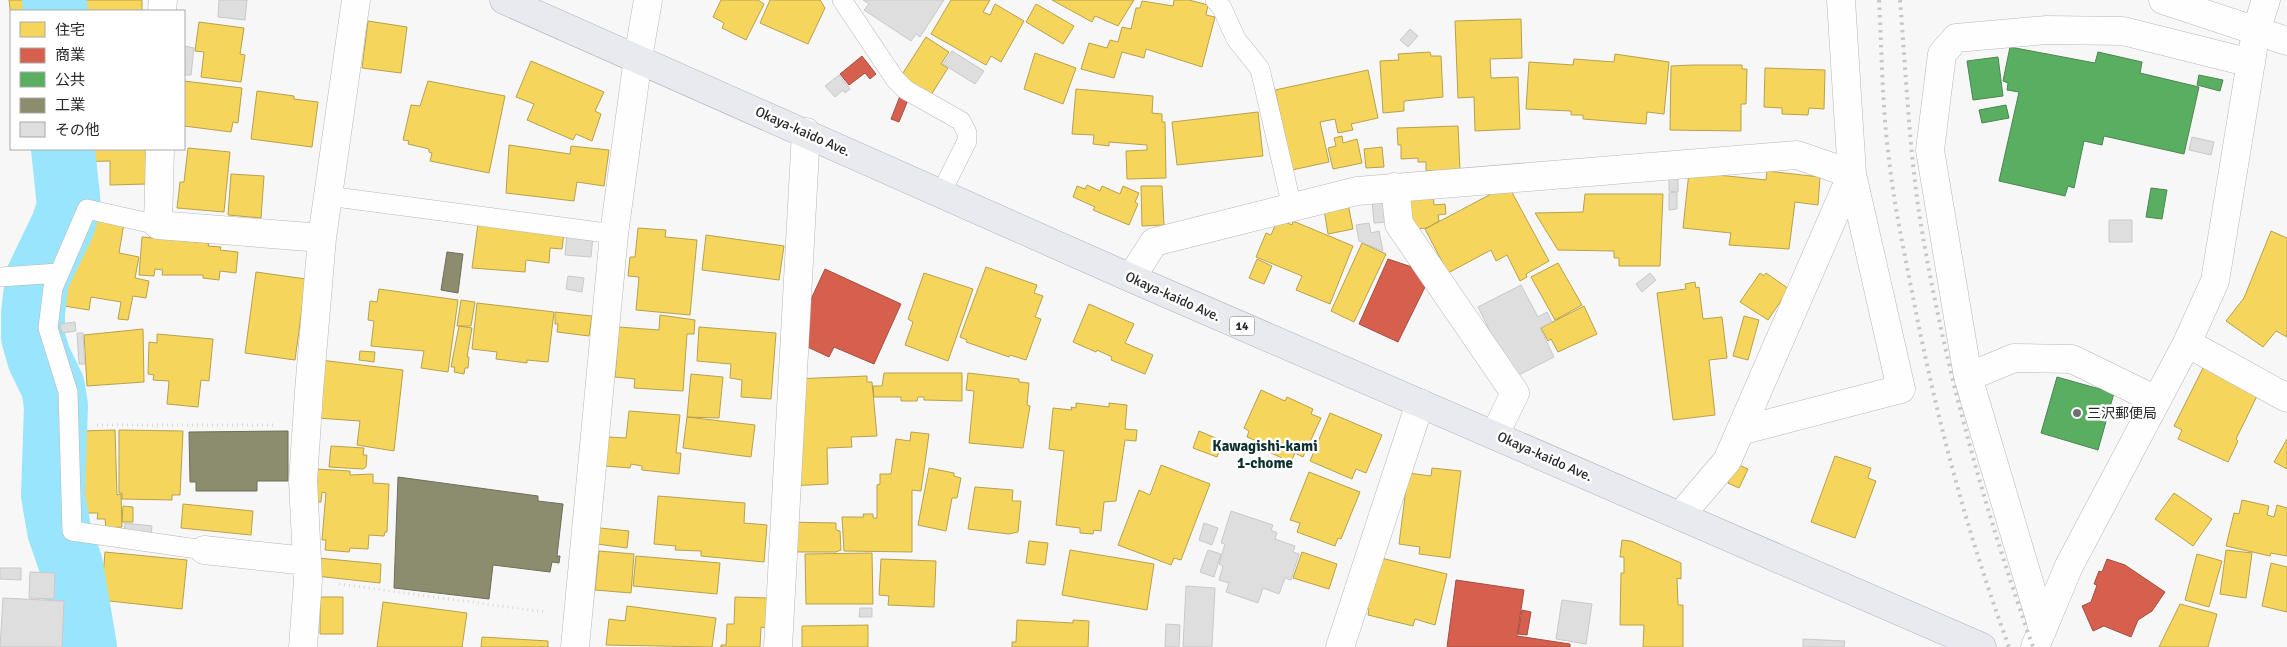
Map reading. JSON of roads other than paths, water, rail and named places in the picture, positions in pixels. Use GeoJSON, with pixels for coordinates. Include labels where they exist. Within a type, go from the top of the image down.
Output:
{"type":"FeatureCollection","features":[{"type":"Feature","properties":{"kind":"main road","name":"Okaya-kaido Ave."},"geometry":{"type":"LineString","coordinates":[[504,0],[806,132],[1131,278],[1495,434],[1982,647]]}},
{"type":"Feature","properties":{"kind":"street"},"geometry":{"type":"LineString","coordinates":[[303,647],[308,570],[303,481],[322,238],[356,0]]}},
{"type":"Feature","properties":{"kind":"street"},"geometry":{"type":"LineString","coordinates":[[575,647],[614,234],[638,58],[648,0]]}},
{"type":"Feature","properties":{"kind":"street"},"geometry":{"type":"LineString","coordinates":[[1740,431],[1901,389],[1852,174],[1841,0]]}},
{"type":"Feature","properties":{"kind":"street"},"geometry":{"type":"LineString","coordinates":[[2163,0],[2287,41]]}},
{"type":"Feature","properties":{"kind":"street"},"geometry":{"type":"LineString","coordinates":[[2039,638],[2069,566],[2187,343],[2215,281],[2256,31],[2266,0]]}},
{"type":"Feature","properties":{"kind":"street"},"geometry":{"type":"LineString","coordinates":[[2039,638],[1968,377],[1930,150],[1942,54],[1956,38],[2046,30],[2123,31],[2251,63]]}},
{"type":"Feature","properties":{"kind":"street"},"geometry":{"type":"LineString","coordinates":[[778,647],[806,132]]}},
{"type":"Feature","properties":{"kind":"street"},"geometry":{"type":"LineString","coordinates":[[160,150],[158,225],[322,238]]}},
{"type":"Feature","properties":{"kind":"street"},"geometry":{"type":"LineString","coordinates":[[1131,278],[1154,242],[1357,190],[1797,155],[1852,174]]}},
{"type":"Feature","properties":{"kind":"street"},"geometry":{"type":"LineString","coordinates":[[1680,516],[1727,461],[1852,174]]}},
{"type":"Feature","properties":{"kind":"street"},"geometry":{"type":"LineString","coordinates":[[1395,187],[1399,224],[1515,393],[1495,434]]}},
{"type":"Feature","properties":{"kind":"street"},"geometry":{"type":"LineString","coordinates":[[2187,343],[2287,398]]}},
{"type":"Feature","properties":{"kind":"street"},"geometry":{"type":"LineString","coordinates":[[1968,377],[2014,358],[2072,359],[2156,400]]}},
{"type":"Feature","properties":{"kind":"street"},"geometry":{"type":"LineString","coordinates":[[1340,647],[1420,403]]}},
{"type":"Feature","properties":{"kind":"street"},"geometry":{"type":"LineString","coordinates":[[204,550],[308,570]]}},
{"type":"Feature","properties":{"kind":"lane"},"geometry":{"type":"LineString","coordinates":[[842,0],[895,79],[906,90],[961,121],[967,133],[967,141],[941,193]]}},
{"type":"Feature","properties":{"kind":"lane"},"geometry":{"type":"LineString","coordinates":[[1215,0],[1222,8],[1236,39],[1260,69],[1292,207]]}},
{"type":"Feature","properties":{"kind":"lane"},"geometry":{"type":"LineString","coordinates":[[328,196],[614,234]]}},
{"type":"Feature","properties":{"kind":"lane"},"geometry":{"type":"LineString","coordinates":[[158,225],[87,209],[52,288],[48,328],[68,392],[72,531],[204,550]]}},
{"type":"Feature","properties":{"kind":"lane"},"geometry":{"type":"LineString","coordinates":[[0,277],[59,273]]}},
{"type":"Feature","properties":{"kind":"waterway"},"geometry":{"type":"LineString","coordinates":[[54,0],[56,10]]}},
{"type":"Feature","properties":{"kind":"waterway"},"geometry":{"type":"LineString","coordinates":[[63,150],[69,206],[63,225],[37,279],[33,313],[33,337],[39,358],[53,387],[56,406],[53,495],[59,530],[71,565],[85,647]]}},
{"type":"Feature","properties":{"kind":"railway"},"geometry":{"type":"LineString","coordinates":[[1879,0],[1884,99],[1891,176],[1896,211],[1922,342],[1942,430],[1966,518],[2009,647]]}},
{"type":"Feature","properties":{"kind":"railway"},"geometry":{"type":"LineString","coordinates":[[1900,0],[1916,192],[1941,328],[1953,382],[1982,489],[2033,647]]}},
{"type":"Feature","properties":{"kind":"place","name":"三沢郵便局"},"geometry":{"type":"Point","coordinates":[2077,413]}},
{"type":"Feature","properties":{"kind":"district","name":"Kawagishi-kami 1-chome"},"geometry":{"type":"Point","coordinates":[1265,454]}}]}
